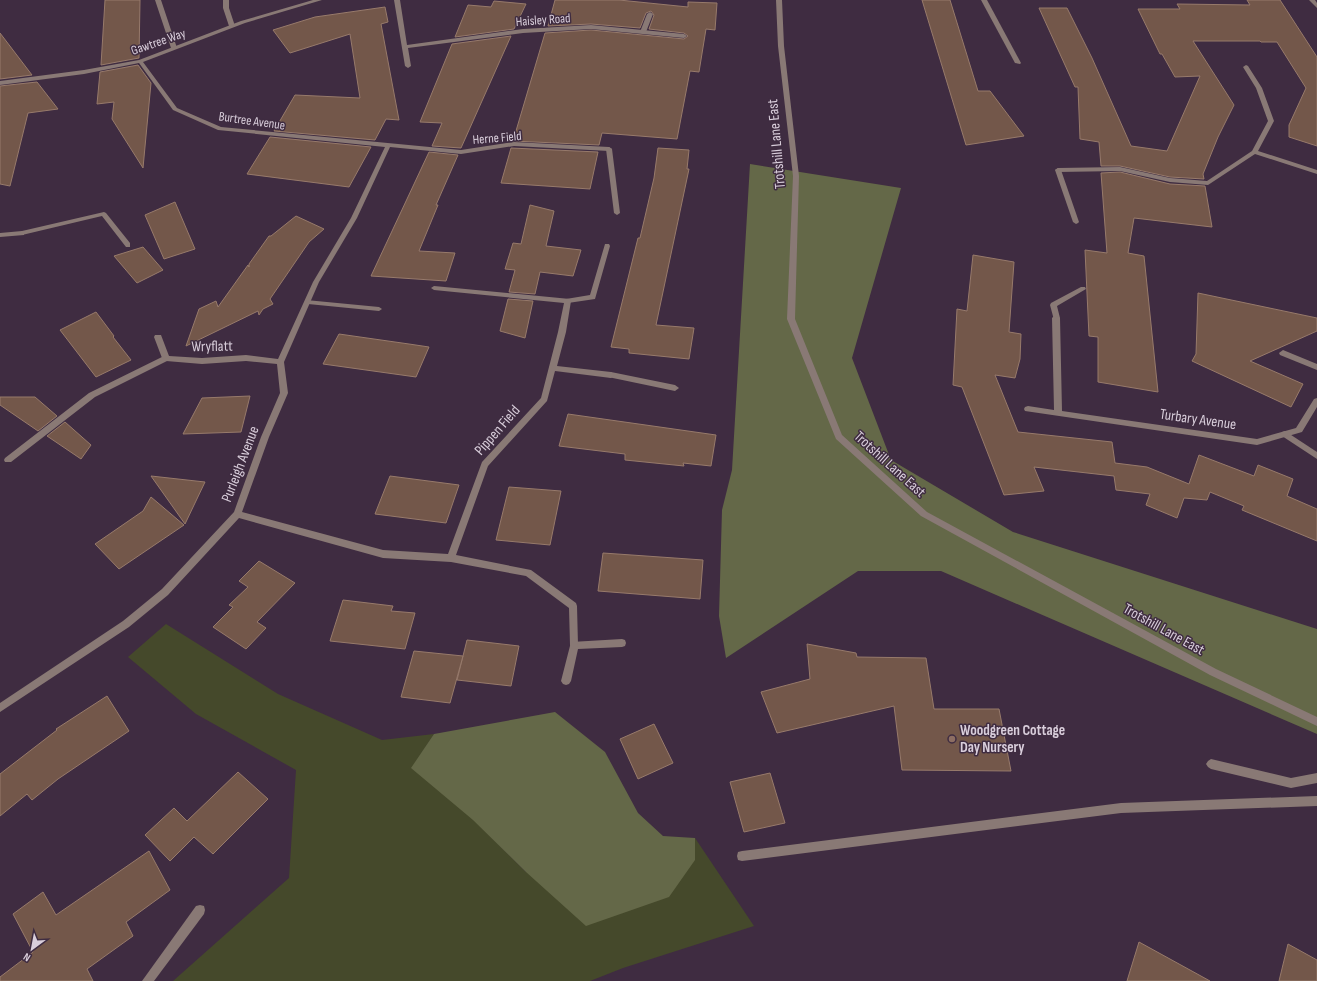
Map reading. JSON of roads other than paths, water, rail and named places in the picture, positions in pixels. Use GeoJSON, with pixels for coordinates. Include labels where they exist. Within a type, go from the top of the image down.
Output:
{"type":"FeatureCollection","features":[{"type":"Feature","properties":{"kind":"street"},"geometry":{"type":"LineString","coordinates":[[158,0],[174,48]]}},
{"type":"Feature","properties":{"kind":"street"},"geometry":{"type":"LineString","coordinates":[[226,0],[226,8],[232,26]]}},
{"type":"Feature","properties":{"kind":"street","name":"Gawtree Way"},"geometry":{"type":"LineString","coordinates":[[0,82],[84,72],[140,61],[232,26],[320,0]]}},
{"type":"Feature","properties":{"kind":"street"},"geometry":{"type":"LineString","coordinates":[[397,0],[408,66]]}},
{"type":"Feature","properties":{"kind":"street","name":"Trotshill Lane East"},"geometry":{"type":"LineString","coordinates":[[779,0],[781,46],[796,176],[791,319],[839,437],[924,514],[1213,672],[1317,722]]}},
{"type":"Feature","properties":{"kind":"street"},"geometry":{"type":"LineString","coordinates":[[984,0],[1018,63]]}},
{"type":"Feature","properties":{"kind":"street"},"geometry":{"type":"LineString","coordinates":[[1312,0],[1317,6]]}},
{"type":"Feature","properties":{"kind":"street"},"geometry":{"type":"LineString","coordinates":[[643,32],[650,14]]}},
{"type":"Feature","properties":{"kind":"street","name":"Haisley Road"},"geometry":{"type":"LineString","coordinates":[[405,47],[523,31],[591,27],[684,36]]}},
{"type":"Feature","properties":{"kind":"street","name":"Burtree Avenue"},"geometry":{"type":"LineString","coordinates":[[140,61],[175,109],[220,129],[388,146]]}},
{"type":"Feature","properties":{"kind":"street"},"geometry":{"type":"LineString","coordinates":[[1076,222],[1058,170],[1120,169],[1170,180],[1208,183],[1254,152],[1271,122],[1259,88],[1246,67]]}},
{"type":"Feature","properties":{"kind":"street","name":"Herne Field"},"geometry":{"type":"LineString","coordinates":[[388,146],[461,152],[514,144],[609,149],[617,213]]}},
{"type":"Feature","properties":{"kind":"street"},"geometry":{"type":"LineString","coordinates":[[280,362],[316,282],[354,218],[388,146]]}},
{"type":"Feature","properties":{"kind":"street"},"geometry":{"type":"LineString","coordinates":[[1254,152],[1317,172]]}},
{"type":"Feature","properties":{"kind":"street"},"geometry":{"type":"LineString","coordinates":[[0,235],[22,233],[104,214],[128,245]]}},
{"type":"Feature","properties":{"kind":"street"},"geometry":{"type":"LineString","coordinates":[[434,288],[568,301],[593,297],[607,246]]}},
{"type":"Feature","properties":{"kind":"street"},"geometry":{"type":"LineString","coordinates":[[1058,413],[1056,318],[1053,305],[1083,289]]}},
{"type":"Feature","properties":{"kind":"street","name":"Pippen Field"},"geometry":{"type":"LineString","coordinates":[[451,558],[485,464],[544,399],[553,368],[568,301]]}},
{"type":"Feature","properties":{"kind":"street"},"geometry":{"type":"LineString","coordinates":[[308,302],[378,309]]}},
{"type":"Feature","properties":{"kind":"street"},"geometry":{"type":"LineString","coordinates":[[8,460],[92,395],[166,358],[158,337]]}},
{"type":"Feature","properties":{"kind":"street"},"geometry":{"type":"LineString","coordinates":[[1283,353],[1317,367]]}},
{"type":"Feature","properties":{"kind":"street","name":"Wryflatt"},"geometry":{"type":"LineString","coordinates":[[166,358],[202,360],[246,358],[280,362]]}},
{"type":"Feature","properties":{"kind":"street","name":"Purleigh Avenue"},"geometry":{"type":"LineString","coordinates":[[0,708],[126,624],[166,592],[237,514],[265,437],[284,393],[280,362]]}},
{"type":"Feature","properties":{"kind":"street"},"geometry":{"type":"LineString","coordinates":[[553,368],[611,375],[675,388]]}},
{"type":"Feature","properties":{"kind":"street","name":"Turbary Avenue"},"geometry":{"type":"LineString","coordinates":[[1028,409],[1257,442],[1299,430],[1317,401]]}},
{"type":"Feature","properties":{"kind":"street"},"geometry":{"type":"LineString","coordinates":[[1285,434],[1317,456]]}},
{"type":"Feature","properties":{"kind":"street"},"geometry":{"type":"LineString","coordinates":[[237,514],[383,554],[451,558],[528,573],[573,606],[574,645],[566,681]]}},
{"type":"Feature","properties":{"kind":"street"},"geometry":{"type":"LineString","coordinates":[[574,645],[622,643]]}},
{"type":"Feature","properties":{"kind":"street"},"geometry":{"type":"LineString","coordinates":[[1211,764],[1291,783],[1317,778]]}},
{"type":"Feature","properties":{"kind":"street"},"geometry":{"type":"LineString","coordinates":[[742,856],[1121,808],[1317,802]]}},
{"type":"Feature","properties":{"kind":"street"},"geometry":{"type":"LineString","coordinates":[[147,981],[200,910]]}},
{"type":"Feature","properties":{"kind":"place","name":"Woodgreen Cottage Day Nursery"},"geometry":{"type":"Point","coordinates":[952,739]}}]}
